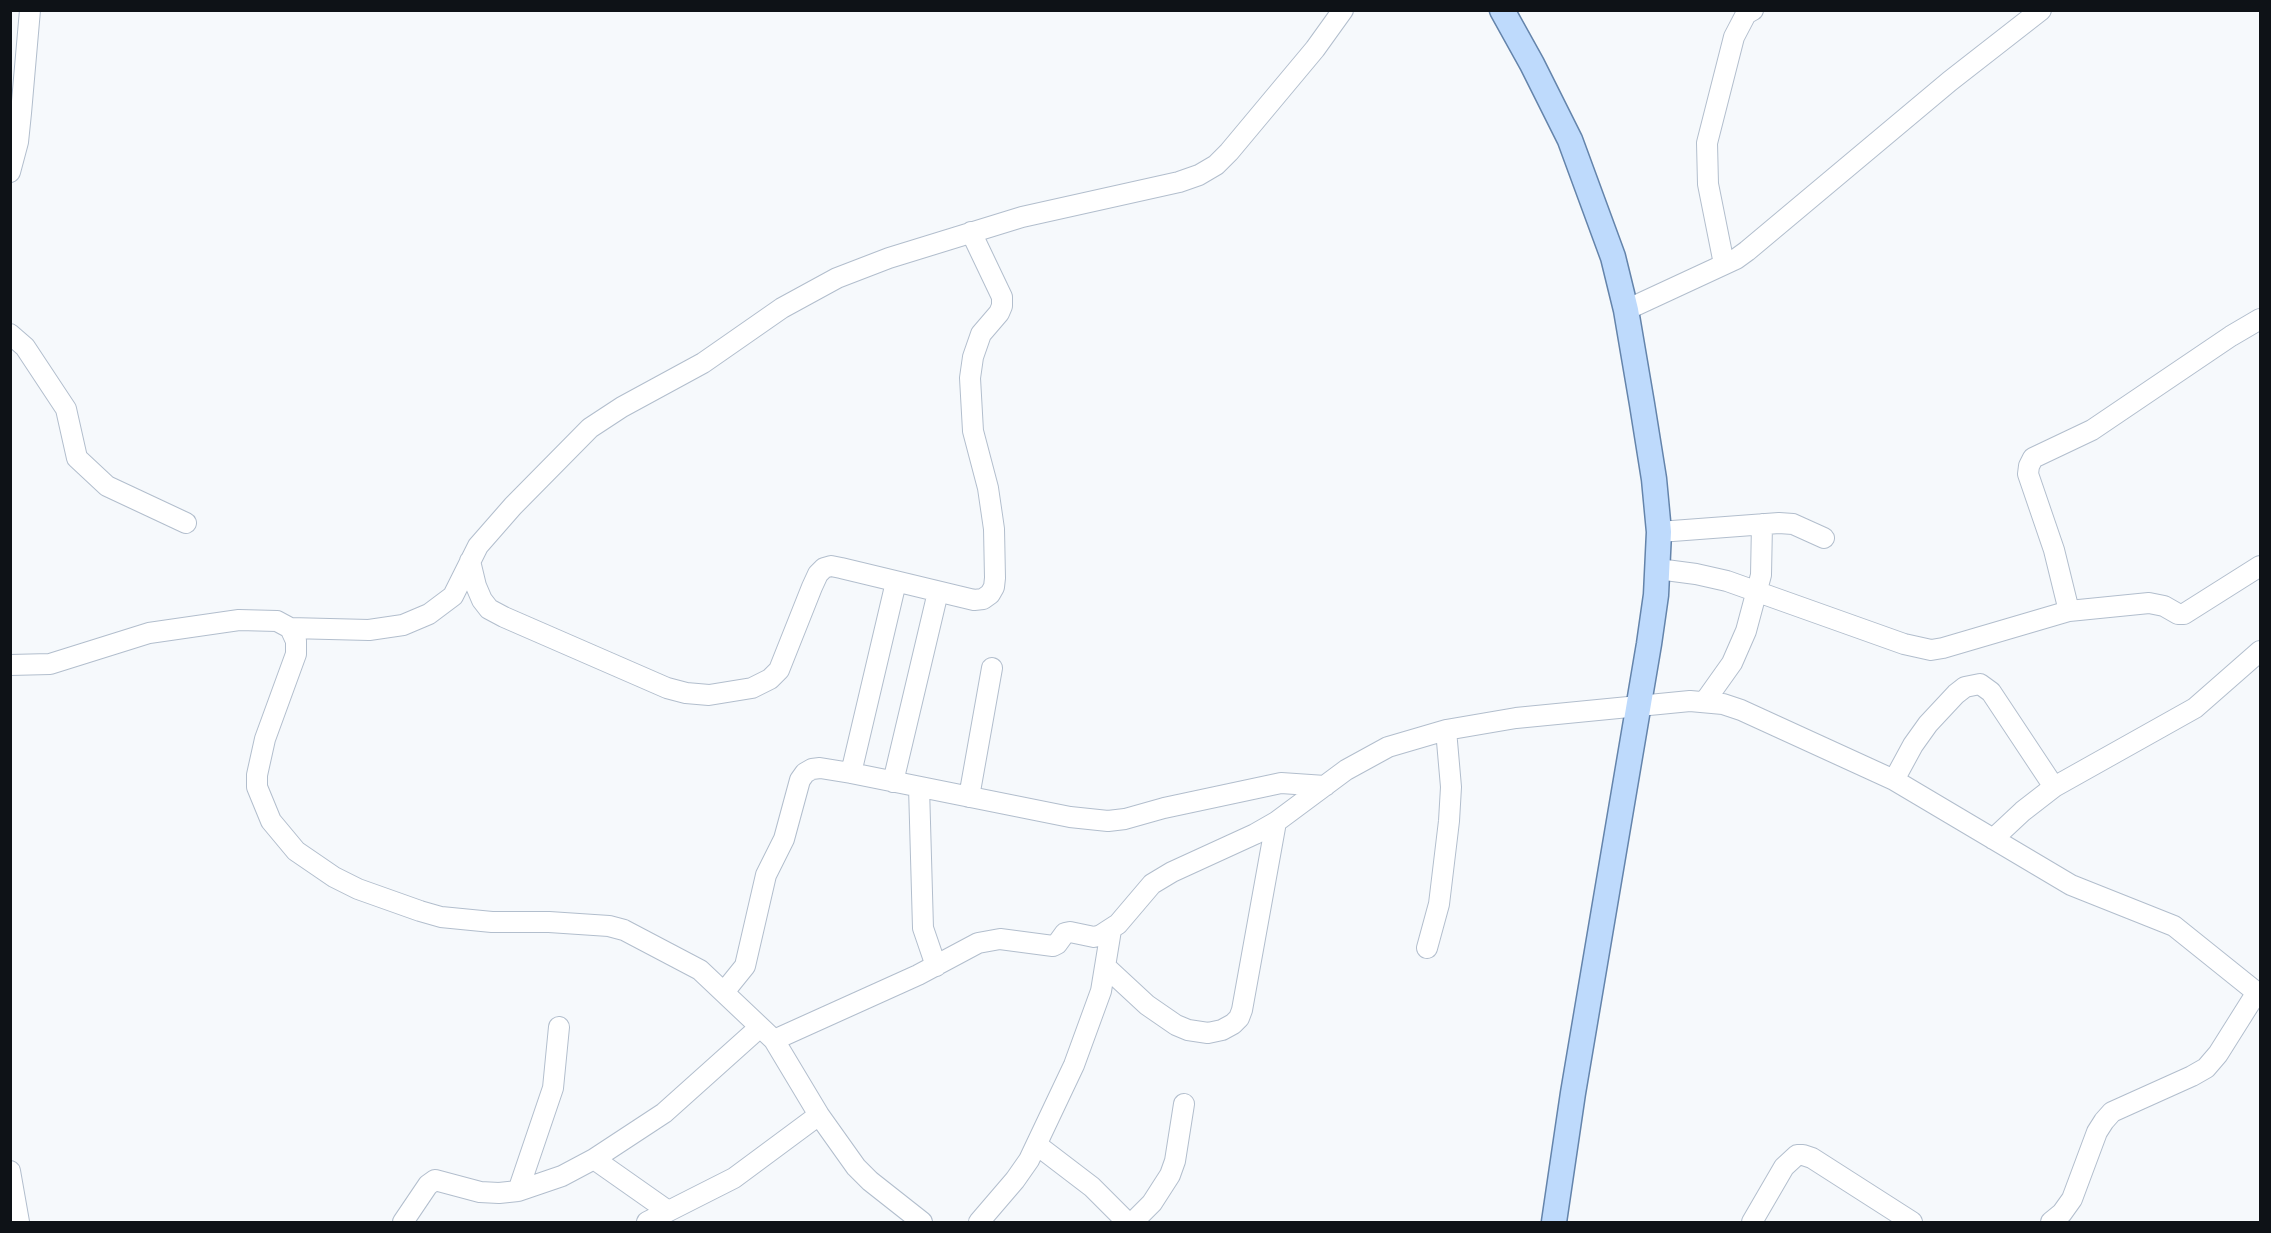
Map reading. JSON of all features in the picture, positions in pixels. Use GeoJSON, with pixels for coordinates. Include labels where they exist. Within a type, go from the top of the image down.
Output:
{"type":"FeatureCollection","features":[{"type":"Feature","properties":{"kind":"main road"},"geometry":{"type":"LineString","coordinates":[[1502,10],[1570,140],[1613,257],[1626,310],[1654,479],[1659,532],[1658,569],[1649,644],[1554,1222]]}},
{"type":"Feature","properties":{"kind":"street"},"geometry":{"type":"LineString","coordinates":[[10,172],[18,142],[30,10]]}},
{"type":"Feature","properties":{"kind":"street"},"geometry":{"type":"LineString","coordinates":[[10,665],[50,664],[148,633],[239,620],[278,621],[290,628],[369,630],[403,625],[429,614],[453,596],[478,546],[513,506],[574,442],[603,419],[703,363],[782,308],[837,278],[889,258],[1022,217],[1179,182],[1199,175],[1216,165],[1229,152],[1315,49],[1343,10]]}},
{"type":"Feature","properties":{"kind":"street"},"geometry":{"type":"LineString","coordinates":[[1724,264],[1708,184],[1707,143],[1734,37],[1746,14],[1753,10]]}},
{"type":"Feature","properties":{"kind":"street"},"geometry":{"type":"LineString","coordinates":[[1626,310],[1748,251],[1950,81],[2041,10]]}},
{"type":"Feature","properties":{"kind":"street"},"geometry":{"type":"LineString","coordinates":[[470,561],[476,586],[489,609],[667,688],[686,693],[709,695],[752,688],[770,679],[779,670],[812,587],[818,574],[824,568],[831,566],[974,600],[983,599],[994,587],[995,578],[992,510],[973,431],[970,378],[978,341],[988,324],[999,314],[1002,297],[971,232]]}},
{"type":"Feature","properties":{"kind":"street"},"geometry":{"type":"LineString","coordinates":[[2069,611],[2054,550],[2028,474],[2033,458],[2092,430],[2231,336],[2260,319]]}},
{"type":"Feature","properties":{"kind":"street"},"geometry":{"type":"LineString","coordinates":[[10,334],[25,347],[66,409],[77,458],[106,486],[186,523]]}},
{"type":"Feature","properties":{"kind":"street"},"geometry":{"type":"LineString","coordinates":[[1659,532],[1762,524],[1793,524],[1824,538]]}},
{"type":"Feature","properties":{"kind":"street"},"geometry":{"type":"LineString","coordinates":[[1705,701],[1739,649],[1757,591],[1763,561],[1762,524]]}},
{"type":"Feature","properties":{"kind":"street"},"geometry":{"type":"LineString","coordinates":[[1658,569],[1712,577],[1904,644],[1931,650],[2069,611],[2150,603],[2164,606],[2178,614],[2184,614],[2260,566]]}},
{"type":"Feature","properties":{"kind":"street"},"geometry":{"type":"LineString","coordinates":[[851,773],[896,582]]}},
{"type":"Feature","properties":{"kind":"street"},"geometry":{"type":"LineString","coordinates":[[893,782],[939,591]]}},
{"type":"Feature","properties":{"kind":"street"},"geometry":{"type":"LineString","coordinates":[[290,628],[296,641],[296,654],[265,739],[259,760],[257,787],[272,821],[296,851],[334,877],[358,889],[441,917],[492,922],[591,923],[624,930],[700,970],[767,1033],[819,1115],[856,1167],[922,1222]]}},
{"type":"Feature","properties":{"kind":"street"},"geometry":{"type":"LineString","coordinates":[[1993,840],[2023,811],[2054,787],[2195,708],[2260,651]]}},
{"type":"Feature","properties":{"kind":"street"},"geometry":{"type":"LineString","coordinates":[[969,797],[992,668]]}},
{"type":"Feature","properties":{"kind":"street"},"geometry":{"type":"LineString","coordinates":[[1894,780],[1913,745],[1928,724],[1956,694],[1972,684],[1980,684],[1991,692],[2054,787]]}},
{"type":"Feature","properties":{"kind":"street"},"geometry":{"type":"LineString","coordinates":[[403,1222],[423,1191],[435,1180],[480,1192],[499,1193],[518,1191],[562,1176],[594,1159],[664,1113],[767,1033],[836,1014],[936,966],[967,948],[1000,939],[1053,946],[1065,933],[1076,932],[1094,937],[1111,930],[1152,884],[1276,822],[1346,770],[1388,747],[1446,730],[1538,715],[1705,701],[1741,710],[1894,780],[2071,885],[2174,926],[2259,993],[2206,1068],[2112,1112],[2097,1132],[2072,1199],[2062,1213],[2051,1222]]}},
{"type":"Feature","properties":{"kind":"street"},"geometry":{"type":"LineString","coordinates":[[1427,948],[1438,904],[1449,821],[1451,787],[1446,730]]}},
{"type":"Feature","properties":{"kind":"street"},"geometry":{"type":"LineString","coordinates":[[724,992],[746,966],[751,950],[761,889],[784,839],[800,780],[805,772],[812,769],[820,768],[851,773],[1070,817],[1108,821],[1281,783],[1325,786]]}},
{"type":"Feature","properties":{"kind":"street"},"geometry":{"type":"LineString","coordinates":[[919,787],[923,928],[936,966]]}},
{"type":"Feature","properties":{"kind":"street"},"geometry":{"type":"LineString","coordinates":[[1106,967],[1147,1005],[1176,1025],[1199,1033],[1208,1033],[1222,1030],[1233,1024],[1239,1018],[1242,1010],[1276,822]]}},
{"type":"Feature","properties":{"kind":"street"},"geometry":{"type":"LineString","coordinates":[[979,1222],[1015,1180],[1037,1145],[1093,1017],[1106,967],[1111,930]]}},
{"type":"Feature","properties":{"kind":"street"},"geometry":{"type":"LineString","coordinates":[[518,1191],[553,1088],[559,1027]]}},
{"type":"Feature","properties":{"kind":"street"},"geometry":{"type":"LineString","coordinates":[[1133,1222],[1152,1203],[1170,1174],[1175,1161],[1184,1104]]}},
{"type":"Feature","properties":{"kind":"street"},"geometry":{"type":"LineString","coordinates":[[647,1222],[734,1178],[819,1115]]}},
{"type":"Feature","properties":{"kind":"street"},"geometry":{"type":"LineString","coordinates":[[1037,1145],[1092,1187],[1127,1222]]}},
{"type":"Feature","properties":{"kind":"street"},"geometry":{"type":"LineString","coordinates":[[1752,1222],[1784,1167],[1797,1155],[1803,1155],[1812,1158],[1867,1196],[1912,1222]]}},
{"type":"Feature","properties":{"kind":"street"},"geometry":{"type":"LineString","coordinates":[[594,1159],[668,1211]]}},
{"type":"Feature","properties":{"kind":"street"},"geometry":{"type":"LineString","coordinates":[[10,1171],[19,1222]]}}]}
